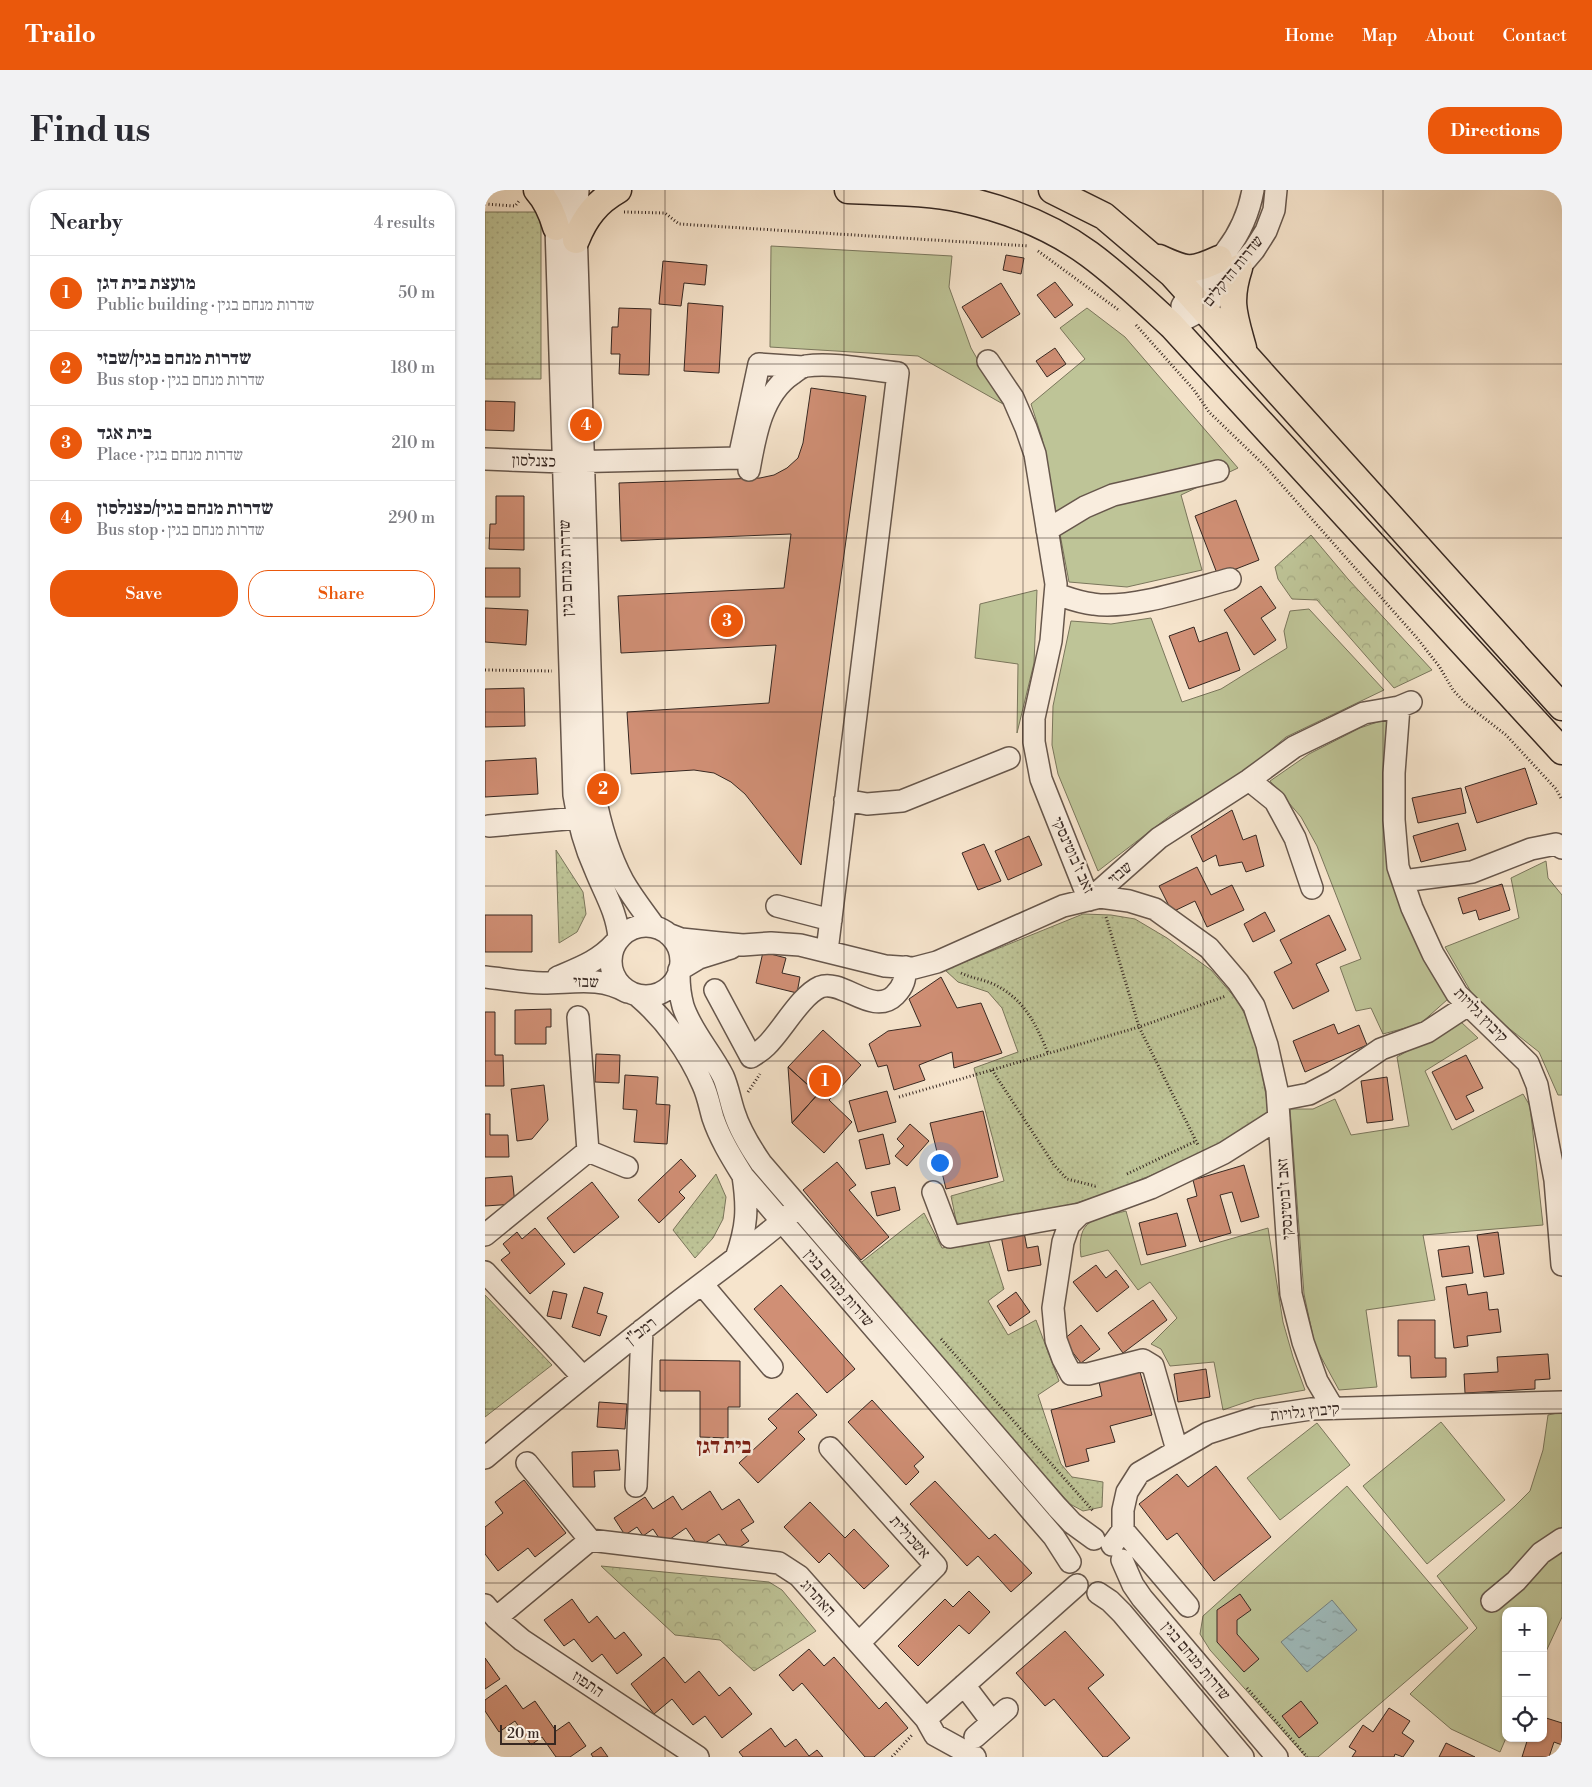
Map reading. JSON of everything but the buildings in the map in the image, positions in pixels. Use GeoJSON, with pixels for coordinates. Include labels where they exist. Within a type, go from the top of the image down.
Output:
{"type":"FeatureCollection","features":[{"type":"Feature","properties":{"kind":"main road"},"geometry":{"type":"LineString","coordinates":[[848,190],[960,199],[1002,210],[1041,225],[1088,253],[1132,289],[1172,326],[1562,751]]}},
{"type":"Feature","properties":{"kind":"main road"},"geometry":{"type":"LineString","coordinates":[[1052,190],[1104,216],[1172,274],[1562,707]]}},
{"type":"Feature","properties":{"kind":"main road"},"geometry":{"type":"LineString","coordinates":[[531,193],[543,197],[566,234],[583,224],[589,213],[610,195]]}},
{"type":"Feature","properties":{"kind":"main road"},"geometry":{"type":"LineString","coordinates":[[1148,252],[1189,270],[1229,263],[1234,282],[1231,299],[1233,314],[1245,356]]}},
{"type":"Feature","properties":{"kind":"street","name":"שדרות מנחם בגין"},"geometry":{"type":"LineString","coordinates":[[558,190],[566,234],[573,461],[594,792],[604,838],[624,883],[661,930]]}},
{"type":"Feature","properties":{"kind":"street","name":"שדרות מנחם בגין"},"geometry":{"type":"LineString","coordinates":[[566,234],[578,190]]}},
{"type":"Feature","properties":{"kind":"street","name":"שדרות הדקלים"},"geometry":{"type":"LineString","coordinates":[[1229,263],[1253,190]]}},
{"type":"Feature","properties":{"kind":"street","name":"שדרות הדקלים"},"geometry":{"type":"LineString","coordinates":[[1172,326],[1229,263],[1253,250],[1266,231],[1274,210],[1276,190]]}},
{"type":"Feature","properties":{"kind":"street","name":"זאב ז'בוטינסקי"},"geometry":{"type":"LineString","coordinates":[[988,361],[1013,398],[1027,428],[1035,454],[1056,584],[1051,642],[1035,718],[1034,742],[1041,779],[1095,898],[1129,901],[1155,909],[1209,948],[1244,989],[1255,1006],[1267,1045],[1277,1090],[1291,1294],[1303,1342],[1314,1373],[1333,1408]]}},
{"type":"Feature","properties":{"kind":"street","name":"כצנלסון"},"geometry":{"type":"LineString","coordinates":[[485,458],[573,461],[739,458],[759,364],[803,366]]}},
{"type":"Feature","properties":{"kind":"street"},"geometry":{"type":"LineString","coordinates":[[749,470],[761,418],[771,396],[785,379],[803,366],[898,373],[827,950]]}},
{"type":"Feature","properties":{"kind":"street","name":"שדרות מנחם בגין"},"geometry":{"type":"LineString","coordinates":[[573,461],[569,671],[574,795],[585,844],[613,907],[618,924],[617,940]]}},
{"type":"Feature","properties":{"kind":"street"},"geometry":{"type":"LineString","coordinates":[[1047,530],[1085,507],[1113,495],[1218,471]]}},
{"type":"Feature","properties":{"kind":"street"},"geometry":{"type":"LineString","coordinates":[[1056,594],[1093,604],[1120,605],[1229,579]]}},
{"type":"Feature","properties":{"kind":"street","name":"שבזי"},"geometry":{"type":"LineString","coordinates":[[661,930],[681,939],[743,945],[771,943],[799,945],[827,950],[885,966],[914,968],[937,962],[1063,906],[1095,898],[1159,838],[1249,780],[1294,747],[1364,714],[1405,704]]}},
{"type":"Feature","properties":{"kind":"street","name":"קיבוץ גלויות"},"geometry":{"type":"LineString","coordinates":[[1405,704],[1394,774],[1394,820],[1398,867],[1412,908],[1433,954],[1457,994],[1528,1064],[1537,1085],[1555,1180],[1562,1265]]}},
{"type":"Feature","properties":{"kind":"street"},"geometry":{"type":"LineString","coordinates":[[845,800],[867,804],[902,801],[1009,758]]}},
{"type":"Feature","properties":{"kind":"street"},"geometry":{"type":"LineString","coordinates":[[1249,780],[1275,801],[1295,838],[1312,888]]}},
{"type":"Feature","properties":{"kind":"street"},"geometry":{"type":"LineString","coordinates":[[489,826],[578,818]]}},
{"type":"Feature","properties":{"kind":"street"},"geometry":{"type":"LineString","coordinates":[[1403,881],[1472,872],[1531,849],[1556,844],[1562,848]]}},
{"type":"Feature","properties":{"kind":"street"},"geometry":{"type":"LineString","coordinates":[[777,906],[831,920]]}},
{"type":"Feature","properties":{"kind":"street"},"geometry":{"type":"LineString","coordinates":[[643,926],[661,930],[674,940],[680,951],[681,963],[679,973],[672,986],[662,993],[650,997],[632,994],[619,984],[613,975],[610,964],[611,953],[617,940],[632,928],[643,926]]}},
{"type":"Feature","properties":{"kind":"street","name":"שבזי"},"geometry":{"type":"LineString","coordinates":[[544,983],[596,960],[605,954],[617,940]]}},
{"type":"Feature","properties":{"kind":"street","name":"שבזי"},"geometry":{"type":"LineString","coordinates":[[679,973],[699,958],[743,945]]}},
{"type":"Feature","properties":{"kind":"street"},"geometry":{"type":"LineString","coordinates":[[715,990],[751,1057],[766,1047],[809,995],[820,987],[829,985],[865,999],[880,1001],[893,997],[901,989],[905,981],[906,967]]}},
{"type":"Feature","properties":{"kind":"street","name":"שדרות מנחם בגין"},"geometry":{"type":"LineString","coordinates":[[679,973],[679,991],[683,1007],[718,1065],[725,1081],[734,1113],[745,1138],[761,1163],[1057,1507],[1072,1523],[1113,1542],[1133,1585],[1142,1598],[1277,1757]]}},
{"type":"Feature","properties":{"kind":"street","name":"שבזי"},"geometry":{"type":"LineString","coordinates":[[485,977],[544,983],[590,981],[617,986],[632,994]]}},
{"type":"Feature","properties":{"kind":"street","name":"שדרות מנחם בגין"},"geometry":{"type":"LineString","coordinates":[[632,994],[659,1016],[668,1027],[698,1075],[722,1138],[743,1176],[1054,1537],[1069,1562]]}},
{"type":"Feature","properties":{"kind":"street"},"geometry":{"type":"LineString","coordinates":[[933,1192],[950,1237],[1080,1214],[1151,1188],[1223,1153],[1279,1109],[1334,1081],[1381,1049],[1427,1032],[1468,1004]]}},
{"type":"Feature","properties":{"kind":"street"},"geometry":{"type":"LineString","coordinates":[[578,1017],[588,1151]]}},
{"type":"Feature","properties":{"kind":"street"},"geometry":{"type":"LineString","coordinates":[[588,1151],[627,1167]]}},
{"type":"Feature","properties":{"kind":"street"},"geometry":{"type":"LineString","coordinates":[[485,1235],[588,1151]]}},
{"type":"Feature","properties":{"kind":"street"},"geometry":{"type":"LineString","coordinates":[[736,1258],[744,1236],[746,1216],[746,1195],[743,1176]]}},
{"type":"Feature","properties":{"kind":"street","name":"רמב\"ן"},"geometry":{"type":"LineString","coordinates":[[485,1458],[583,1377],[736,1258],[798,1207]]}},
{"type":"Feature","properties":{"kind":"street"},"geometry":{"type":"LineString","coordinates":[[1080,1214],[1069,1225],[1063,1242],[1053,1308],[1056,1340],[1063,1359],[1071,1374],[1088,1374],[1143,1360],[1153,1366],[1177,1450]]}},
{"type":"Feature","properties":{"kind":"street"},"geometry":{"type":"LineString","coordinates":[[485,1272],[583,1377]]}},
{"type":"Feature","properties":{"kind":"street"},"geometry":{"type":"LineString","coordinates":[[702,1284],[772,1367]]}},
{"type":"Feature","properties":{"kind":"street"},"geometry":{"type":"LineString","coordinates":[[636,1486],[642,1330]]}},
{"type":"Feature","properties":{"kind":"street","name":"קיבוץ גלויות"},"geometry":{"type":"LineString","coordinates":[[1113,1542],[1127,1492],[1139,1473],[1209,1433],[1258,1417],[1311,1409],[1562,1402]]}},
{"type":"Feature","properties":{"kind":"street","name":"אשכולית"},"geometry":{"type":"LineString","coordinates":[[830,1448],[937,1566],[859,1643]]}},
{"type":"Feature","properties":{"kind":"street"},"geometry":{"type":"LineString","coordinates":[[491,1611],[591,1540],[527,1463]]}},
{"type":"Feature","properties":{"kind":"street"},"geometry":{"type":"LineString","coordinates":[[1492,1601],[1516,1581],[1541,1553],[1562,1539]]}},
{"type":"Feature","properties":{"kind":"street","name":"האתרוג"},"geometry":{"type":"LineString","coordinates":[[591,1540],[779,1563],[799,1576],[926,1719],[935,1735],[975,1747]]}},
{"type":"Feature","properties":{"kind":"street"},"geometry":{"type":"LineString","coordinates":[[1113,1542],[1123,1569],[1120,1578],[1114,1586],[1107,1591],[1098,1593],[1089,1592],[1077,1585],[1070,1571],[1069,1562],[1073,1552],[1085,1542],[1113,1542],[1188,1606]]}},
{"type":"Feature","properties":{"kind":"street"},"geometry":{"type":"LineString","coordinates":[[926,1719],[1077,1585]]}},
{"type":"Feature","properties":{"kind":"street","name":"שדרות מנחם בגין"},"geometry":{"type":"LineString","coordinates":[[1098,1593],[1110,1601],[1122,1613],[1243,1757]]}},
{"type":"Feature","properties":{"kind":"street","name":"התפוז"},"geometry":{"type":"LineString","coordinates":[[491,1611],[522,1640],[698,1757]]}},
{"type":"Feature","properties":{"kind":"street"},"geometry":{"type":"LineString","coordinates":[[965,1685],[1000,1716],[975,1747]]}},
{"type":"Feature","properties":{"kind":"path"},"geometry":{"type":"LineString","coordinates":[[485,204],[515,206],[531,193]]}},
{"type":"Feature","properties":{"kind":"path"},"geometry":{"type":"LineString","coordinates":[[610,195],[615,212],[665,213],[679,224],[1032,246],[1121,312]]}},
{"type":"Feature","properties":{"kind":"path"},"geometry":{"type":"LineString","coordinates":[[1135,325],[1194,390],[1209,412],[1265,466],[1417,638],[1439,666],[1453,690],[1466,704],[1506,735],[1557,789],[1562,800]]}},
{"type":"Feature","properties":{"kind":"path"},"geometry":{"type":"LineString","coordinates":[[485,670],[569,671]]}},
{"type":"Feature","properties":{"kind":"path"},"geometry":{"type":"LineString","coordinates":[[1095,898],[1139,1027],[1206,1162]]}},
{"type":"Feature","properties":{"kind":"path"},"geometry":{"type":"LineString","coordinates":[[951,956],[956,970],[967,976],[989,982],[1010,993],[1025,1009],[1036,1026],[1047,1053]]}},
{"type":"Feature","properties":{"kind":"path"},"geometry":{"type":"LineString","coordinates":[[899,1097],[1139,1027],[1244,989]]}},
{"type":"Feature","properties":{"kind":"path"},"geometry":{"type":"LineString","coordinates":[[992,1070],[1054,1166],[1067,1178],[1095,1186],[1103,1183]]}},
{"type":"Feature","properties":{"kind":"path"},"geometry":{"type":"LineString","coordinates":[[1120,1176],[1196,1141]]}},
{"type":"Feature","properties":{"kind":"path"},"geometry":{"type":"LineString","coordinates":[[939,1336],[1113,1542]]}},
{"type":"Feature","properties":{"kind":"path"},"geometry":{"type":"LineString","coordinates":[[1244,1684],[1307,1757]]}},
{"type":"Feature","properties":{"kind":"path"},"geometry":{"type":"LineString","coordinates":[[892,1757],[926,1719]]}},
{"type":"Feature","properties":{"kind":"green space"},"geometry":{"type":"Polygon","coordinates":[[[485,212],[541,212],[541,379],[485,379],[485,212]]]}},
{"type":"Feature","properties":{"kind":"green space"},"geometry":{"type":"Polygon","coordinates":[[[771,246],[952,256],[949,287],[971,348],[1003,404],[918,356],[770,347],[771,246]]]}},
{"type":"Feature","properties":{"kind":"green space"},"geometry":{"type":"Polygon","coordinates":[[[1087,308],[1125,337],[1238,468],[1181,495],[1202,570],[1127,587],[1069,582],[1042,438],[1031,404],[1085,359],[1060,328],[1087,308]]]}},
{"type":"Feature","properties":{"kind":"green space"},"geometry":{"type":"Polygon","coordinates":[[[1311,535],[1348,579],[1432,670],[1394,688],[1317,600],[1292,599],[1278,579],[1275,567],[1311,535]]]}},
{"type":"Feature","properties":{"kind":"green space"},"geometry":{"type":"Polygon","coordinates":[[[1037,590],[1034,663],[1017,733],[1018,664],[975,658],[980,604],[1037,590]]]}},
{"type":"Feature","properties":{"kind":"green space"},"geometry":{"type":"Polygon","coordinates":[[[1309,609],[1384,690],[1286,737],[1242,774],[1171,815],[1098,871],[1058,774],[1052,745],[1053,706],[1071,621],[1111,624],[1151,618],[1182,702],[1221,689],[1287,648],[1284,631],[1290,611],[1309,609]]]}},
{"type":"Feature","properties":{"kind":"green space"},"geometry":{"type":"Polygon","coordinates":[[[1389,718],[1389,817],[1448,999],[1420,1024],[1383,1034],[1371,1008],[1356,1011],[1340,967],[1361,959],[1317,846],[1301,817],[1270,781],[1309,754],[1360,728],[1389,718]]]}},
{"type":"Feature","properties":{"kind":"green space"},"geometry":{"type":"Polygon","coordinates":[[[556,850],[583,892],[586,914],[577,932],[559,943],[556,850]]]}},
{"type":"Feature","properties":{"kind":"green space"},"geometry":{"type":"Polygon","coordinates":[[[1546,861],[1548,878],[1562,895],[1562,1095],[1558,1095],[1539,1052],[1506,1026],[1471,992],[1445,947],[1519,918],[1511,878],[1546,861]]]}},
{"type":"Feature","properties":{"kind":"green space"},"geometry":{"type":"Polygon","coordinates":[[[1083,914],[1111,915],[1135,919],[1167,938],[1211,970],[1238,1001],[1254,1033],[1270,1116],[1174,1165],[1099,1196],[1045,1212],[958,1230],[951,1196],[1004,1181],[974,1068],[1018,1052],[1002,1008],[988,992],[958,982],[945,970],[1083,914]]]}},
{"type":"Feature","properties":{"kind":"green space"},"geometry":{"type":"Polygon","coordinates":[[[1460,1021],[1478,1038],[1425,1071],[1452,1130],[1523,1094],[1530,1106],[1543,1225],[1423,1235],[1435,1300],[1366,1310],[1377,1387],[1339,1390],[1315,1346],[1304,1294],[1290,1109],[1313,1109],[1335,1099],[1351,1135],[1409,1126],[1397,1057],[1460,1021]]]}},
{"type":"Feature","properties":{"kind":"green space"},"geometry":{"type":"Polygon","coordinates":[[[716,1174],[726,1197],[723,1219],[713,1238],[695,1258],[673,1230],[716,1174]]]}},
{"type":"Feature","properties":{"kind":"green space"},"geometry":{"type":"Polygon","coordinates":[[[1126,1211],[1141,1265],[1268,1228],[1283,1322],[1305,1390],[1255,1399],[1223,1410],[1214,1362],[1170,1366],[1161,1349],[1151,1344],[1177,1318],[1150,1282],[1138,1290],[1108,1250],[1081,1257],[1080,1244],[1085,1227],[1097,1219],[1126,1211]]]}},
{"type":"Feature","properties":{"kind":"green space"},"geometry":{"type":"Polygon","coordinates":[[[924,1213],[942,1248],[988,1240],[1004,1289],[988,1301],[1008,1335],[1036,1320],[1059,1381],[1038,1395],[1061,1464],[1072,1477],[1103,1482],[1102,1507],[1083,1511],[1070,1504],[858,1265],[924,1213]]]}},
{"type":"Feature","properties":{"kind":"green space"},"geometry":{"type":"Polygon","coordinates":[[[485,1295],[552,1365],[485,1417],[485,1295]]]}},
{"type":"Feature","properties":{"kind":"green space"},"geometry":{"type":"Polygon","coordinates":[[[1562,1412],[1562,1617],[1547,1649],[1547,1607],[1502,1607],[1502,1742],[1504,1742],[1500,1752],[1451,1729],[1410,1694],[1477,1628],[1437,1576],[1530,1491],[1543,1450],[1548,1415],[1562,1412]]]}},
{"type":"Feature","properties":{"kind":"green space"},"geometry":{"type":"Polygon","coordinates":[[[1441,1422],[1505,1500],[1427,1564],[1363,1486],[1441,1422]]]}},
{"type":"Feature","properties":{"kind":"green space"},"geometry":{"type":"Polygon","coordinates":[[[1317,1423],[1350,1465],[1280,1520],[1247,1478],[1317,1423]]]}},
{"type":"Feature","properties":{"kind":"green space"},"geometry":{"type":"Polygon","coordinates":[[[1347,1486],[1468,1628],[1318,1757],[1306,1757],[1210,1650],[1200,1634],[1203,1616],[1347,1486]]]}},
{"type":"Feature","properties":{"kind":"green space"},"geometry":{"type":"Polygon","coordinates":[[[601,1566],[769,1582],[782,1590],[816,1631],[754,1671],[720,1640],[675,1635],[601,1566]]]}},
{"type":"Feature","properties":{"kind":"water"},"geometry":{"type":"Polygon","coordinates":[[[1332,1600],[1357,1630],[1307,1672],[1281,1642],[1332,1600]]]}},
{"type":"Feature","properties":{"kind":"place","name":"שדרות מנחם בגין/כצנלסון"},"geometry":{"type":"Point","coordinates":[586,425]}},
{"type":"Feature","properties":{"kind":"place","name":"בית אגד"},"geometry":{"type":"Point","coordinates":[727,621]}},
{"type":"Feature","properties":{"kind":"place","name":"שדרות מנחם בגין/שבזי"},"geometry":{"type":"Point","coordinates":[603,789]}},
{"type":"Feature","properties":{"kind":"place","name":"מועצת בית דגן"},"geometry":{"type":"Point","coordinates":[825,1081]}},
{"type":"Feature","properties":{"kind":"district","name":"בית דגן"},"geometry":{"type":"Point","coordinates":[724,1447]}}]}
